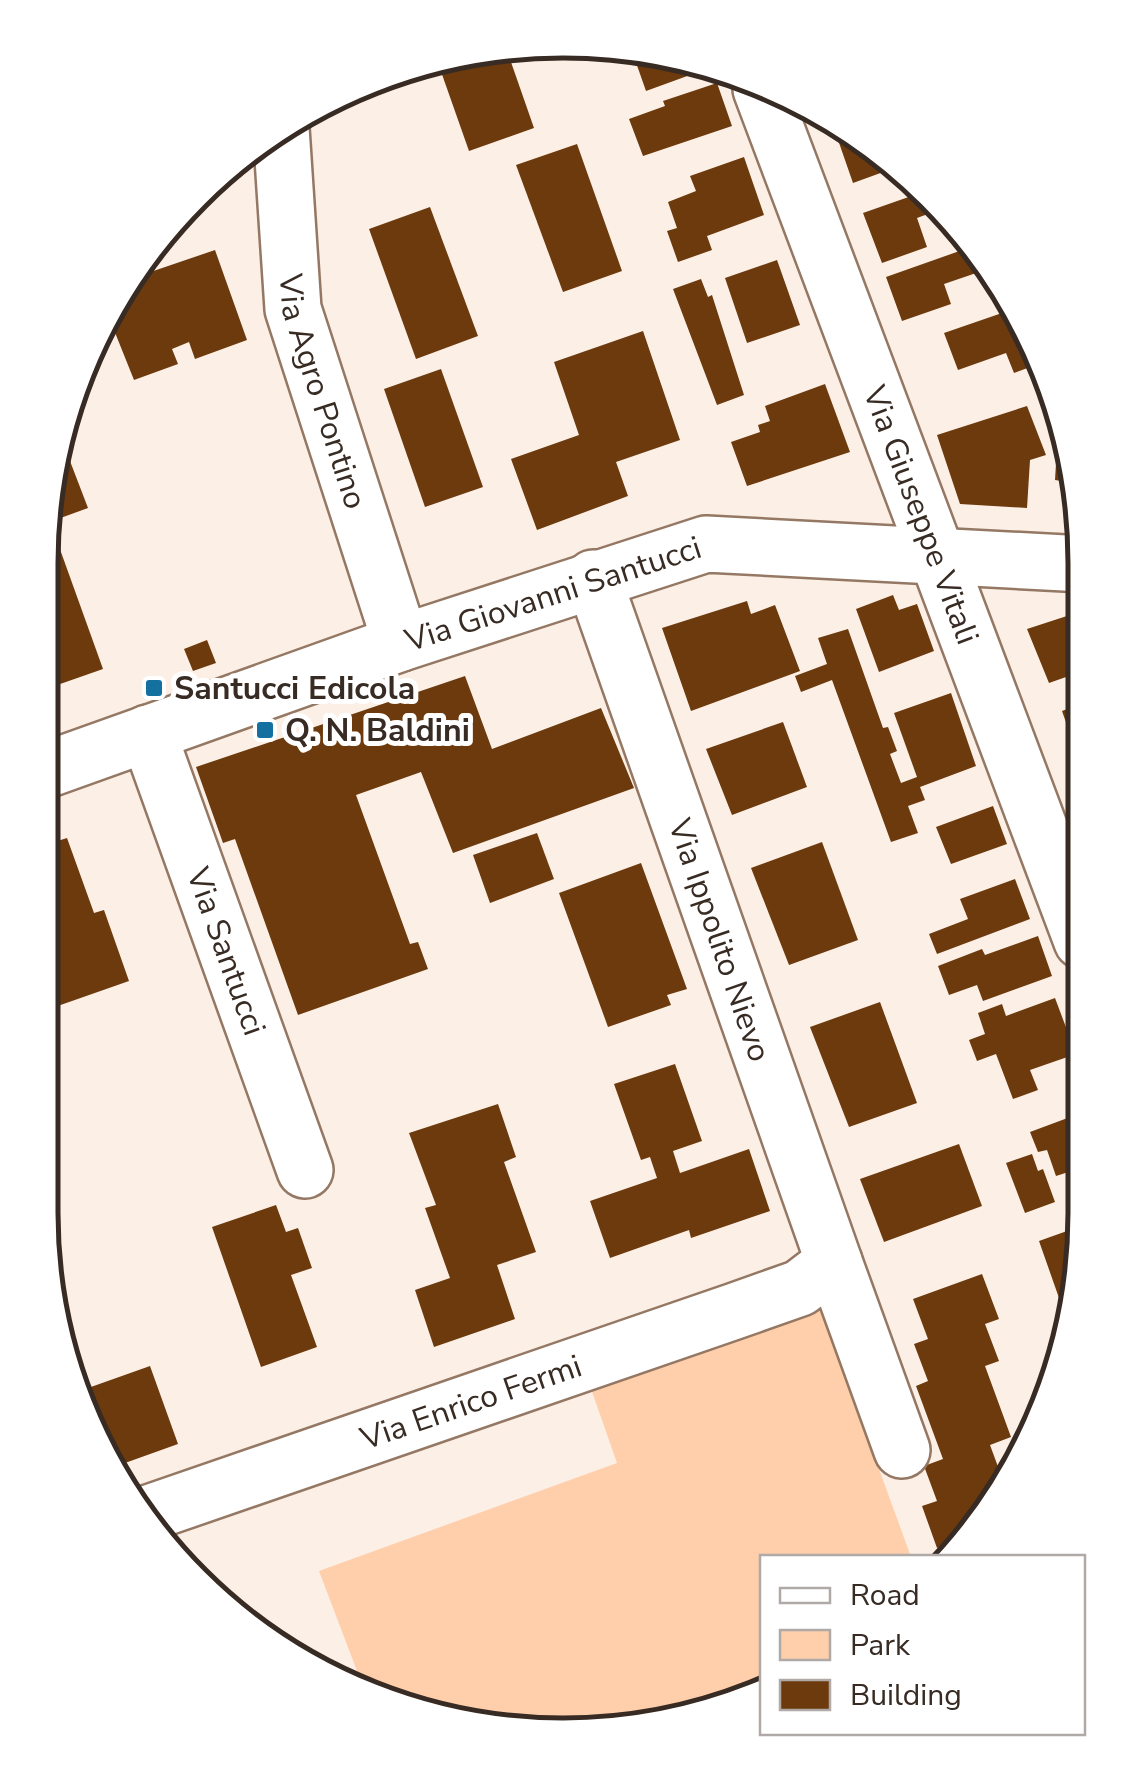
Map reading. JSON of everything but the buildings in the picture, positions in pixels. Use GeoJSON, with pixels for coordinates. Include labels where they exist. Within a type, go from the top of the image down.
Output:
{"type":"FeatureCollection","features":[{"type":"Feature","properties":{"kind":"street","name":"Via Giuseppe Vitali"},"geometry":{"type":"LineString","coordinates":[[765,100],[1068,905]]}},
{"type":"Feature","properties":{"kind":"street","name":"Via Agro Pontino"},"geometry":{"type":"LineString","coordinates":[[281,144],[293,309],[401,643]]}},
{"type":"Feature","properties":{"kind":"street","name":"Via Giovanni Santucci"},"geometry":{"type":"LineString","coordinates":[[58,766],[401,643],[706,544],[1068,563]]}},
{"type":"Feature","properties":{"kind":"street","name":"Via Ippolito Nievo"},"geometry":{"type":"LineString","coordinates":[[593,578],[816,1275]]}},
{"type":"Feature","properties":{"kind":"street","name":"Via Santucci"},"geometry":{"type":"LineString","coordinates":[[148,733],[305,1170]]}},
{"type":"Feature","properties":{"kind":"street"},"geometry":{"type":"LineString","coordinates":[[816,1275],[902,1450]]}},
{"type":"Feature","properties":{"kind":"street","name":"Via Enrico Fermi"},"geometry":{"type":"LineString","coordinates":[[155,1511],[816,1275]]}},
{"type":"Feature","properties":{"kind":"green space"},"geometry":{"type":"Polygon","coordinates":[[[819,1304],[910,1555],[760,1555],[760,1677],[661,1708],[562,1718],[497,1713],[400,1691],[358,1674],[319,1571],[617,1463],[589,1383],[819,1304]]]}},
{"type":"Feature","properties":{"kind":"place","name":"Santucci Edicola"},"geometry":{"type":"Point","coordinates":[154,688]}},
{"type":"Feature","properties":{"kind":"place","name":"Q. N. Baldini"},"geometry":{"type":"Point","coordinates":[265,730]}}]}
